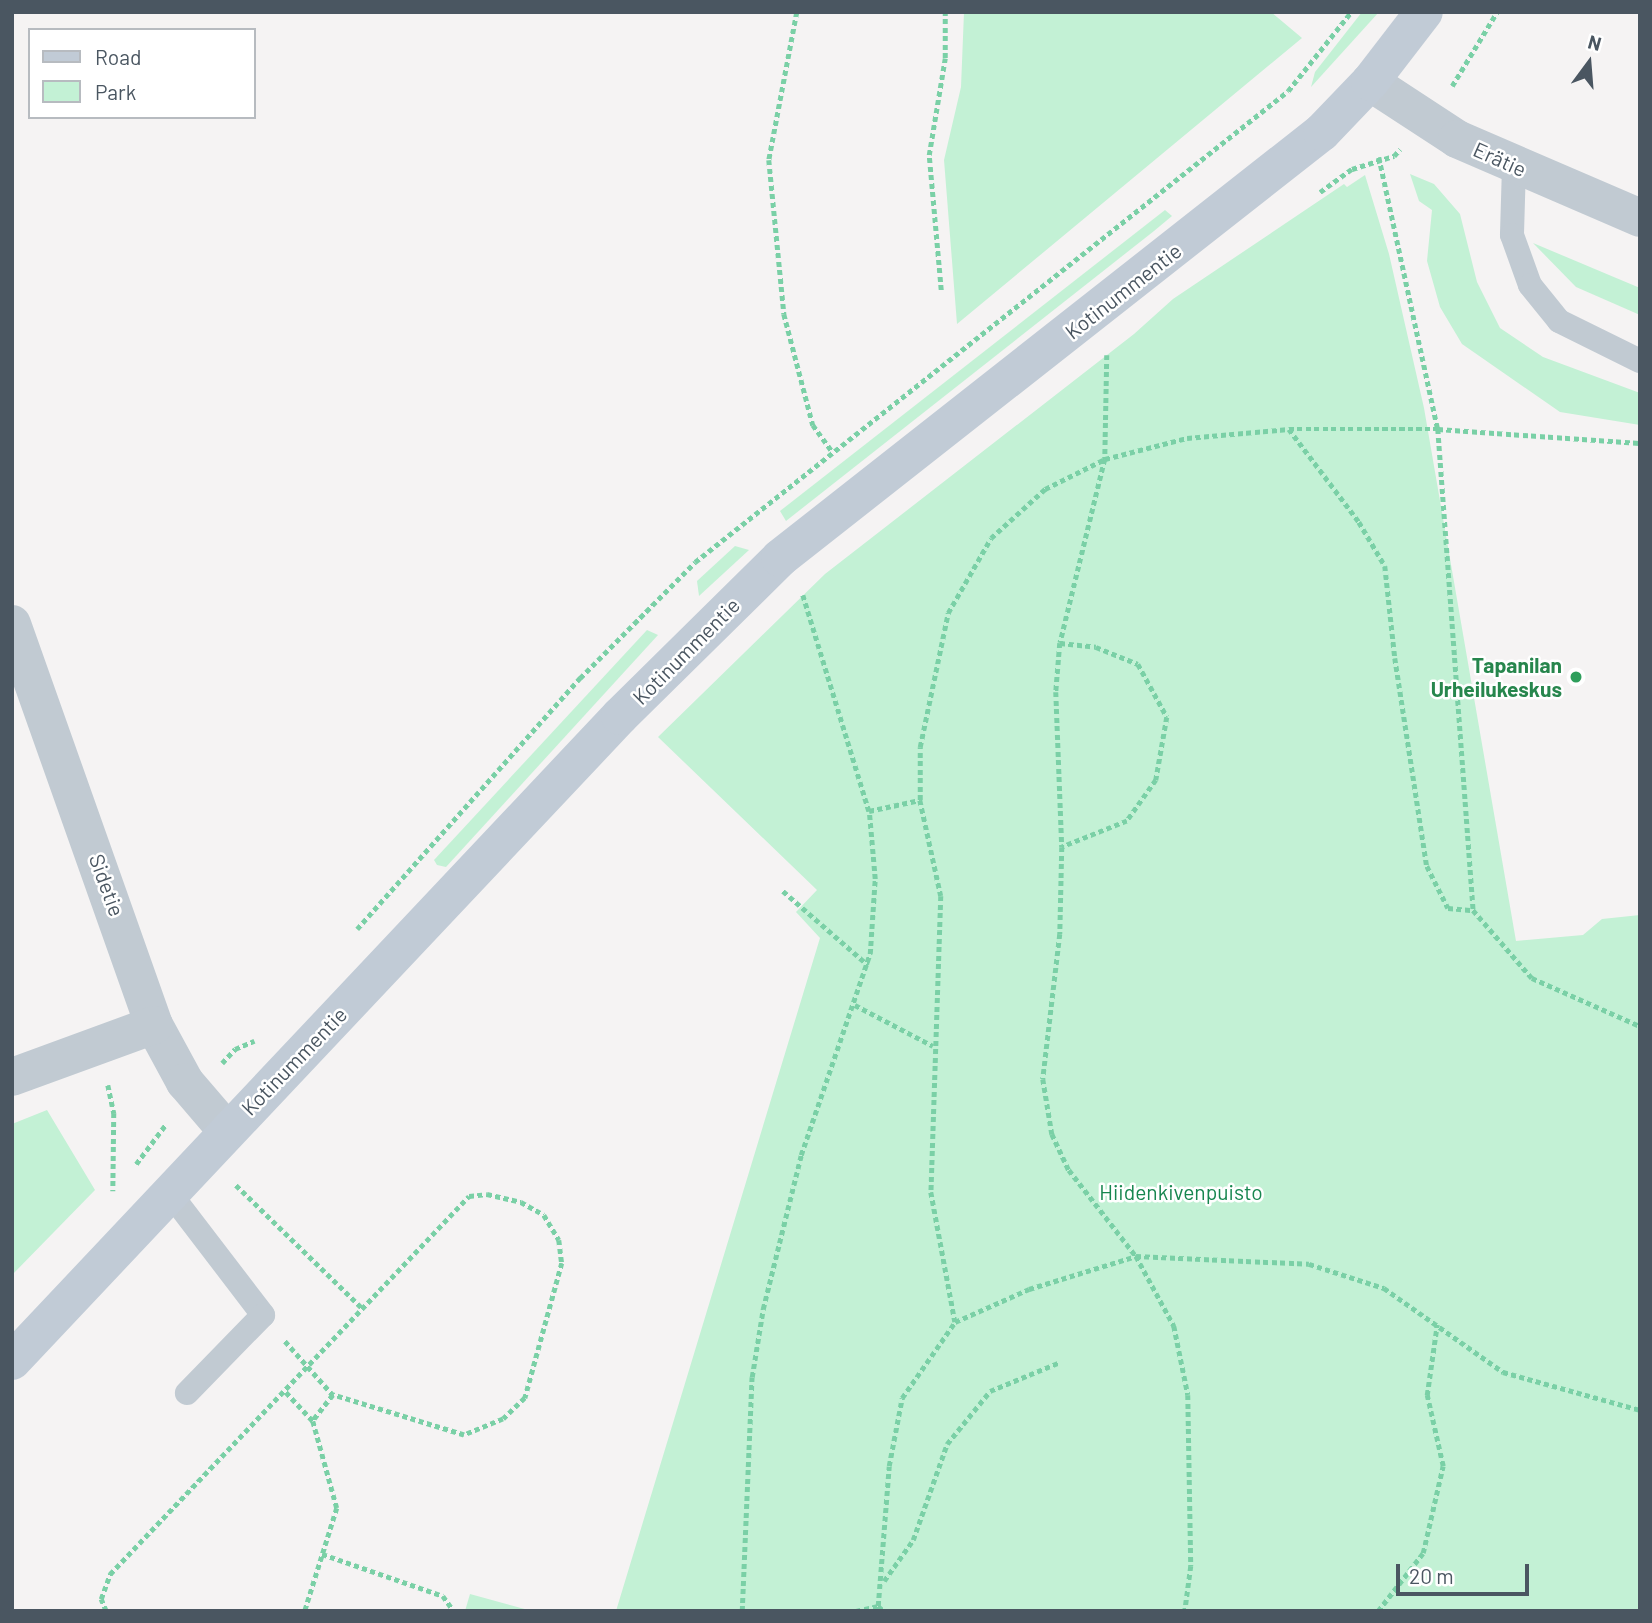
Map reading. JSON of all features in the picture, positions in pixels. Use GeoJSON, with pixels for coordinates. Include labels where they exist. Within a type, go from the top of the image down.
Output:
{"type":"FeatureCollection","features":[{"type":"Feature","properties":{"kind":"main road","name":"Kotinummentie"},"geometry":{"type":"LineString","coordinates":[[12,1361],[620,716],[780,558],[1312,141],[1370,82],[1424,12]]}},
{"type":"Feature","properties":{"kind":"street","name":"Erätie"},"geometry":{"type":"LineString","coordinates":[[1370,82],[1425,121],[1514,166],[1640,218]]}},
{"type":"Feature","properties":{"kind":"street","name":"Sidetie"},"geometry":{"type":"LineString","coordinates":[[12,624],[154,1025],[185,1082],[227,1131]]}},
{"type":"Feature","properties":{"kind":"street"},"geometry":{"type":"LineString","coordinates":[[12,1076],[154,1025]]}},
{"type":"Feature","properties":{"kind":"lane"},"geometry":{"type":"LineString","coordinates":[[1514,166],[1512,235],[1530,285],[1559,321],[1640,361]]}},
{"type":"Feature","properties":{"kind":"lane"},"geometry":{"type":"LineString","coordinates":[[169,1192],[263,1315],[187,1392]]}},
{"type":"Feature","properties":{"kind":"path"},"geometry":{"type":"LineString","coordinates":[[797,12],[769,160],[784,314],[813,425],[831,450]]}},
{"type":"Feature","properties":{"kind":"path"},"geometry":{"type":"LineString","coordinates":[[941,290],[929,155],[944,58],[945,12]]}},
{"type":"Feature","properties":{"kind":"path"},"geometry":{"type":"LineString","coordinates":[[1288,91],[1350,12]]}},
{"type":"Feature","properties":{"kind":"path"},"geometry":{"type":"LineString","coordinates":[[1352,169],[1379,157],[1394,156]]}},
{"type":"Feature","properties":{"kind":"path"},"geometry":{"type":"LineString","coordinates":[[1379,157],[1438,429],[1473,910],[1532,978],[1583,1005],[1640,1026]]}},
{"type":"Feature","properties":{"kind":"path"},"geometry":{"type":"LineString","coordinates":[[1108,350],[1105,459],[1060,642],[1056,692],[1062,847],[1060,934],[1043,1079],[1052,1133],[1069,1170],[1136,1256],[1174,1326],[1188,1395],[1191,1566],[1185,1611]]}},
{"type":"Feature","properties":{"kind":"path"},"geometry":{"type":"LineString","coordinates":[[1289,429],[1359,522],[1385,566],[1395,658],[1427,866],[1448,908],[1473,910]]}},
{"type":"Feature","properties":{"kind":"path"},"geometry":{"type":"LineString","coordinates":[[955,1322],[931,1192],[933,1046],[941,896],[920,800],[920,747],[948,612],[991,538],[1045,489],[1105,459],[1187,438],[1289,429],[1438,429],[1640,443]]}},
{"type":"Feature","properties":{"kind":"path"},"geometry":{"type":"LineString","coordinates":[[742,1611],[752,1377],[763,1309],[801,1155],[867,965],[875,879],[869,811],[802,592]]}},
{"type":"Feature","properties":{"kind":"path"},"geometry":{"type":"LineString","coordinates":[[1060,642],[1096,648],[1138,664],[1167,717],[1156,780],[1128,821],[1062,847]]}},
{"type":"Feature","properties":{"kind":"path"},"geometry":{"type":"LineString","coordinates":[[869,811],[920,800]]}},
{"type":"Feature","properties":{"kind":"path"},"geometry":{"type":"LineString","coordinates":[[783,891],[867,965]]}},
{"type":"Feature","properties":{"kind":"path"},"geometry":{"type":"LineString","coordinates":[[855,1005],[933,1046]]}},
{"type":"Feature","properties":{"kind":"path"},"geometry":{"type":"LineString","coordinates":[[108,1084],[114,1113],[113,1194]]}},
{"type":"Feature","properties":{"kind":"path"},"geometry":{"type":"LineString","coordinates":[[230,1179],[363,1309]]}},
{"type":"Feature","properties":{"kind":"path"},"geometry":{"type":"LineString","coordinates":[[106,1611],[101,1599],[110,1574],[286,1392],[308,1368],[363,1309],[469,1196],[487,1194],[521,1202],[544,1215],[559,1240],[562,1263],[525,1398],[503,1419],[464,1435],[333,1395],[308,1368],[263,1315]]}},
{"type":"Feature","properties":{"kind":"path"},"geometry":{"type":"LineString","coordinates":[[878,1606],[883,1582],[889,1466],[902,1398],[955,1322],[1029,1289],[1136,1256],[1309,1264],[1384,1288],[1503,1372],[1640,1410]]}},
{"type":"Feature","properties":{"kind":"path"},"geometry":{"type":"LineString","coordinates":[[1378,1611],[1423,1553],[1443,1466],[1427,1395],[1437,1325]]}},
{"type":"Feature","properties":{"kind":"path"},"geometry":{"type":"LineString","coordinates":[[883,1582],[913,1540],[947,1444],[989,1391],[1058,1363]]}},
{"type":"Feature","properties":{"kind":"path"},"geometry":{"type":"LineString","coordinates":[[286,1392],[313,1421],[337,1508],[305,1611]]}},
{"type":"Feature","properties":{"kind":"path"},"geometry":{"type":"LineString","coordinates":[[313,1421],[333,1395]]}},
{"type":"Feature","properties":{"kind":"path"},"geometry":{"type":"LineString","coordinates":[[322,1554],[443,1596],[454,1611]]}},
{"type":"Feature","properties":{"kind":"path"},"geometry":{"type":"LineString","coordinates":[[856,1611],[878,1606]]}},
{"type":"Feature","properties":{"kind":"path"},"geometry":{"type":"LineString","coordinates":[[878,1606],[884,1611]]}},
{"type":"Feature","properties":{"kind":"green space"},"geometry":{"type":"Polygon","coordinates":[[[964,12],[1271,12],[1302,38],[957,324],[944,160],[961,87],[964,12]]]}},
{"type":"Feature","properties":{"kind":"green space"},"geometry":{"type":"Polygon","coordinates":[[[1362,12],[1379,12],[1311,87],[1315,72],[1362,12]]]}},
{"type":"Feature","properties":{"kind":"green space"},"geometry":{"type":"Polygon","coordinates":[[[1410,174],[1434,184],[1460,214],[1477,282],[1500,328],[1543,357],[1640,393],[1640,425],[1560,412],[1462,344],[1440,307],[1427,261],[1432,210],[1419,201],[1410,174]]]}},
{"type":"Feature","properties":{"kind":"green space","name":"Hiidenkivenpuisto"},"geometry":{"type":"Polygon","coordinates":[[[1365,175],[1389,254],[1424,408],[1516,941],[1583,935],[1602,919],[1640,915],[1640,1611],[616,1611],[820,938],[796,912],[817,890],[658,737],[825,574],[1134,334],[1173,299],[1344,184],[1347,187],[1365,175]]]}},
{"type":"Feature","properties":{"kind":"green space"},"geometry":{"type":"Polygon","coordinates":[[[1165,210],[1172,216],[1154,231],[786,521],[780,511],[1165,210]]]}},
{"type":"Feature","properties":{"kind":"green space"},"geometry":{"type":"Polygon","coordinates":[[[1533,243],[1640,288],[1640,315],[1576,287],[1533,243]]]}},
{"type":"Feature","properties":{"kind":"green space"},"geometry":{"type":"Polygon","coordinates":[[[735,546],[749,550],[699,596],[697,581],[735,546]]]}},
{"type":"Feature","properties":{"kind":"green space"},"geometry":{"type":"Polygon","coordinates":[[[647,630],[658,635],[446,867],[437,865],[434,860],[647,630]]]}},
{"type":"Feature","properties":{"kind":"green space"},"geometry":{"type":"Polygon","coordinates":[[[47,1110],[95,1190],[12,1275],[12,1124],[47,1110]]]}},
{"type":"Feature","properties":{"kind":"green space"},"geometry":{"type":"Polygon","coordinates":[[[470,1594],[532,1611],[465,1611],[470,1594]]]}},
{"type":"Feature","properties":{"kind":"place","name":"Tapanilan Urheilukeskus"},"geometry":{"type":"Point","coordinates":[1576,677]}}]}
